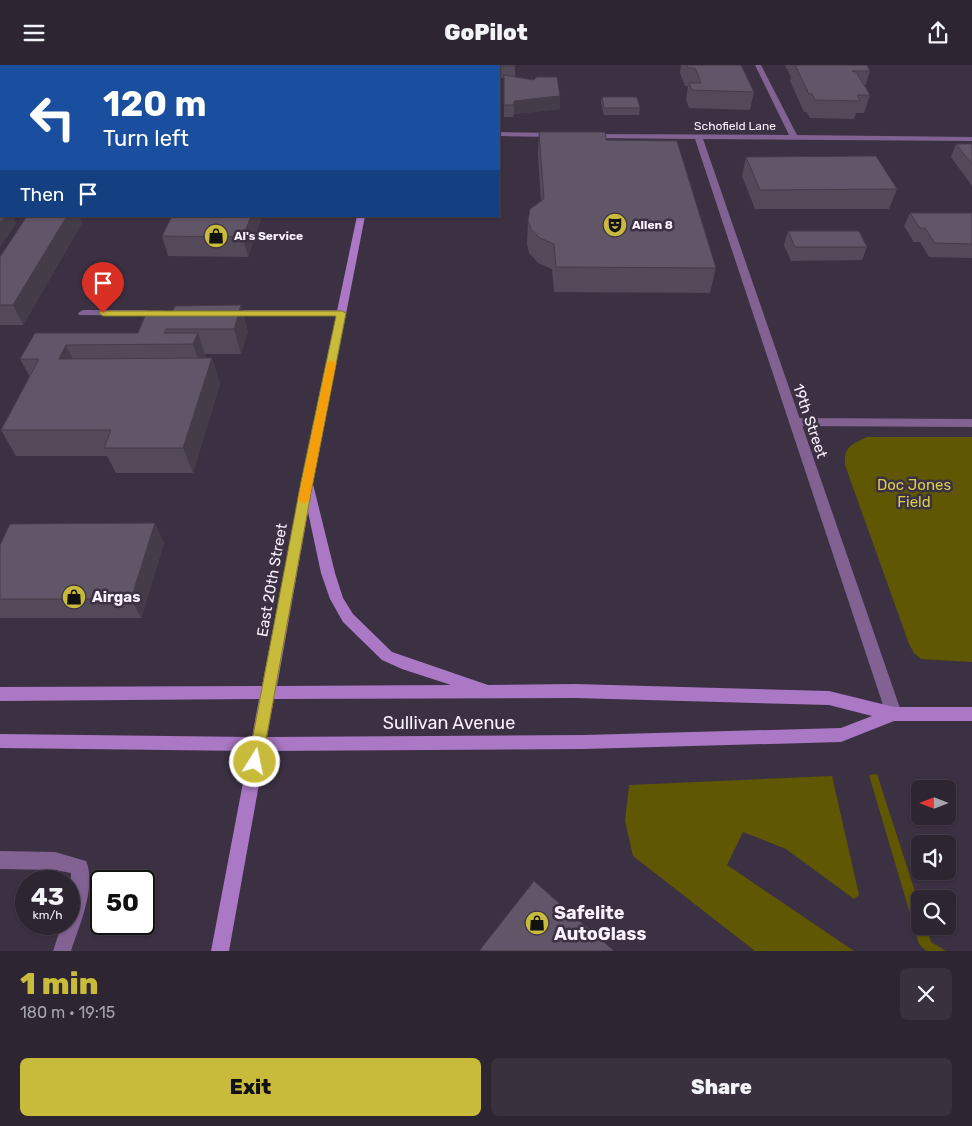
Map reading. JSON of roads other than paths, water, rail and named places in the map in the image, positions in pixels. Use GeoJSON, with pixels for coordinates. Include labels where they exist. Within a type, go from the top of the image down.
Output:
{"type":"FeatureCollection","features":[{"type":"Feature","properties":{"kind":"main road","name":"East 20th Street"},"geometry":{"type":"LineString","coordinates":[[220,951],[307,482],[362,217]]}},
{"type":"Feature","properties":{"kind":"main road"},"geometry":{"type":"LineString","coordinates":[[307,482],[328,573],[337,599],[348,617],[387,656],[402,663],[494,692]]}},
{"type":"Feature","properties":{"kind":"main road","name":"Sullivan Avenue"},"geometry":{"type":"LineString","coordinates":[[0,693],[575,691],[829,698],[894,714],[972,714]]}},
{"type":"Feature","properties":{"kind":"main road","name":"Sullivan Avenue"},"geometry":{"type":"LineString","coordinates":[[0,741],[258,744],[584,742],[841,735],[894,714]]}},
{"type":"Feature","properties":{"kind":"street"},"geometry":{"type":"LineString","coordinates":[[758,65],[794,138]]}},
{"type":"Feature","properties":{"kind":"street"},"geometry":{"type":"LineString","coordinates":[[500,134],[560,135]]}},
{"type":"Feature","properties":{"kind":"street","name":"Schofield Lane"},"geometry":{"type":"LineString","coordinates":[[578,136],[972,139]]}},
{"type":"Feature","properties":{"kind":"street","name":"19th Street"},"geometry":{"type":"LineString","coordinates":[[698,137],[894,714]]}},
{"type":"Feature","properties":{"kind":"street"},"geometry":{"type":"LineString","coordinates":[[84,313],[173,313]]}},
{"type":"Feature","properties":{"kind":"street"},"geometry":{"type":"LineString","coordinates":[[212,313],[342,313]]}},
{"type":"Feature","properties":{"kind":"street"},"geometry":{"type":"LineString","coordinates":[[795,422],[972,423]]}},
{"type":"Feature","properties":{"kind":"street"},"geometry":{"type":"LineString","coordinates":[[0,860],[55,861],[80,867],[79,898],[62,951]]}},
{"type":"Feature","properties":{"kind":"place","name":"Allen 8"},"geometry":{"type":"Point","coordinates":[615,225]}},
{"type":"Feature","properties":{"kind":"place","name":"Al's Service"},"geometry":{"type":"Point","coordinates":[216,236]}},
{"type":"Feature","properties":{"kind":"place","name":"Airgas"},"geometry":{"type":"Point","coordinates":[74,597]}},
{"type":"Feature","properties":{"kind":"place","name":"Safelite AutoGlass"},"geometry":{"type":"Point","coordinates":[537,923]}},
{"type":"Feature","properties":{"kind":"park label","name":"Doc Jones Field"},"geometry":{"type":"Point","coordinates":[914,494]}}]}
